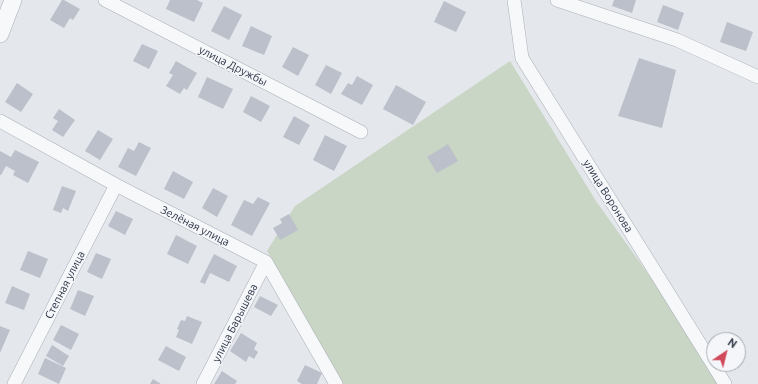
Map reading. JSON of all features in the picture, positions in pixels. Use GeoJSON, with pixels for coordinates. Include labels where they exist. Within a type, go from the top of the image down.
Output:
{"type":"FeatureCollection","features":[{"type":"Feature","properties":{"kind":"street"},"geometry":{"type":"LineString","coordinates":[[0,34],[13,0]]}},
{"type":"Feature","properties":{"kind":"street","name":"улица Дружбы"},"geometry":{"type":"LineString","coordinates":[[105,0],[361,132]]}},
{"type":"Feature","properties":{"kind":"street","name":"улица Воронова"},"geometry":{"type":"LineString","coordinates":[[514,0],[522,58],[725,384]]}},
{"type":"Feature","properties":{"kind":"street"},"geometry":{"type":"LineString","coordinates":[[557,0],[677,40],[758,77]]}},
{"type":"Feature","properties":{"kind":"street","name":"Зелёная улица"},"geometry":{"type":"LineString","coordinates":[[0,121],[116,185],[266,262]]}},
{"type":"Feature","properties":{"kind":"street","name":"Степная улица"},"geometry":{"type":"LineString","coordinates":[[14,384],[116,185]]}},
{"type":"Feature","properties":{"kind":"street"},"geometry":{"type":"LineString","coordinates":[[266,262],[336,384]]}},
{"type":"Feature","properties":{"kind":"street","name":"улица Барышева"},"geometry":{"type":"LineString","coordinates":[[203,384],[266,262]]}},
{"type":"Feature","properties":{"kind":"green space"},"geometry":{"type":"Polygon","coordinates":[[[510,61],[596,201],[699,345],[706,356],[706,372],[716,372],[723,384],[339,384],[267,251],[295,206],[510,61]]]}},
{"type":"Feature","properties":{"kind":"building"},"geometry":{"type":"Polygon","coordinates":[[[62,0],[80,9],[73,20],[70,18],[64,28],[50,20],[62,0]]]}},
{"type":"Feature","properties":{"kind":"building"},"geometry":{"type":"Polygon","coordinates":[[[170,0],[197,0],[203,3],[194,22],[166,9],[170,0]]]}},
{"type":"Feature","properties":{"kind":"building"},"geometry":{"type":"Polygon","coordinates":[[[614,0],[636,0],[632,13],[612,6],[614,0]]]}},
{"type":"Feature","properties":{"kind":"building"},"geometry":{"type":"Polygon","coordinates":[[[444,1],[466,12],[456,32],[434,22],[444,1]]]}},
{"type":"Feature","properties":{"kind":"building"},"geometry":{"type":"Polygon","coordinates":[[[663,5],[684,13],[678,30],[657,22],[663,5]]]}},
{"type":"Feature","properties":{"kind":"building"},"geometry":{"type":"Polygon","coordinates":[[[224,6],[242,15],[229,40],[211,31],[224,6]]]}},
{"type":"Feature","properties":{"kind":"building"},"geometry":{"type":"Polygon","coordinates":[[[727,22],[753,32],[746,51],[720,42],[727,22]]]}},
{"type":"Feature","properties":{"kind":"building"},"geometry":{"type":"Polygon","coordinates":[[[251,26],[272,36],[264,55],[242,46],[251,26]]]}},
{"type":"Feature","properties":{"kind":"building"},"geometry":{"type":"Polygon","coordinates":[[[142,44],[158,51],[149,69],[133,61],[142,44]]]}},
{"type":"Feature","properties":{"kind":"building"},"geometry":{"type":"Polygon","coordinates":[[[293,47],[309,55],[298,76],[282,67],[293,47]]]}},
{"type":"Feature","properties":{"kind":"building"},"geometry":{"type":"Polygon","coordinates":[[[639,58],[676,70],[662,128],[618,116],[639,58]]]}},
{"type":"Feature","properties":{"kind":"building"},"geometry":{"type":"Polygon","coordinates":[[[176,61],[197,73],[187,90],[184,88],[180,94],[166,86],[173,75],[169,73],[176,61]]]}},
{"type":"Feature","properties":{"kind":"building"},"geometry":{"type":"Polygon","coordinates":[[[326,65],[342,73],[331,94],[315,85],[326,65]]]}},
{"type":"Feature","properties":{"kind":"building"},"geometry":{"type":"Polygon","coordinates":[[[357,76],[373,85],[362,105],[341,94],[348,83],[352,85],[357,76]]]}},
{"type":"Feature","properties":{"kind":"building"},"geometry":{"type":"Polygon","coordinates":[[[207,77],[233,89],[223,109],[198,97],[207,77]]]}},
{"type":"Feature","properties":{"kind":"building"},"geometry":{"type":"Polygon","coordinates":[[[17,83],[33,94],[21,112],[5,102],[17,83]]]}},
{"type":"Feature","properties":{"kind":"building"},"geometry":{"type":"Polygon","coordinates":[[[396,85],[426,102],[413,125],[383,109],[396,85]]]}},
{"type":"Feature","properties":{"kind":"building"},"geometry":{"type":"Polygon","coordinates":[[[251,96],[270,106],[261,122],[243,112],[251,96]]]}},
{"type":"Feature","properties":{"kind":"building"},"geometry":{"type":"Polygon","coordinates":[[[59,109],[75,120],[63,137],[52,130],[58,121],[53,118],[59,109]]]}},
{"type":"Feature","properties":{"kind":"building"},"geometry":{"type":"Polygon","coordinates":[[[294,116],[310,125],[299,145],[283,137],[294,116]]]}},
{"type":"Feature","properties":{"kind":"building"},"geometry":{"type":"Polygon","coordinates":[[[98,130],[113,139],[100,160],[85,151],[98,130]]]}},
{"type":"Feature","properties":{"kind":"building"},"geometry":{"type":"Polygon","coordinates":[[[325,135],[347,146],[334,171],[313,160],[325,135]]]}},
{"type":"Feature","properties":{"kind":"building"},"geometry":{"type":"Polygon","coordinates":[[[139,142],[151,148],[136,176],[118,167],[128,148],[134,151],[139,142]]]}},
{"type":"Feature","properties":{"kind":"building"},"geometry":{"type":"Polygon","coordinates":[[[448,144],[458,161],[437,173],[427,157],[448,144]]]}},
{"type":"Feature","properties":{"kind":"building"},"geometry":{"type":"Polygon","coordinates":[[[15,150],[39,162],[28,183],[13,175],[15,171],[6,166],[0,175],[0,151],[11,157],[15,150]]]}},
{"type":"Feature","properties":{"kind":"building"},"geometry":{"type":"Polygon","coordinates":[[[173,171],[193,182],[184,199],[164,189],[173,171]]]}},
{"type":"Feature","properties":{"kind":"building"},"geometry":{"type":"Polygon","coordinates":[[[62,186],[76,191],[68,211],[63,208],[61,213],[53,210],[62,186]]]}},
{"type":"Feature","properties":{"kind":"building"},"geometry":{"type":"Polygon","coordinates":[[[213,188],[228,196],[217,217],[202,208],[213,188]]]}},
{"type":"Feature","properties":{"kind":"building"},"geometry":{"type":"Polygon","coordinates":[[[258,197],[270,203],[252,236],[231,225],[244,200],[253,204],[258,197]]]}},
{"type":"Feature","properties":{"kind":"building"},"geometry":{"type":"Polygon","coordinates":[[[116,211],[133,219],[125,235],[108,226],[116,211]]]}},
{"type":"Feature","properties":{"kind":"building"},"geometry":{"type":"Polygon","coordinates":[[[289,214],[298,230],[280,240],[273,228],[282,223],[280,219],[289,214]]]}},
{"type":"Feature","properties":{"kind":"building"},"geometry":{"type":"Polygon","coordinates":[[[176,235],[197,246],[188,264],[167,254],[176,235]]]}},
{"type":"Feature","properties":{"kind":"building"},"geometry":{"type":"Polygon","coordinates":[[[28,251],[48,259],[40,278],[20,270],[28,251]]]}},
{"type":"Feature","properties":{"kind":"building"},"geometry":{"type":"Polygon","coordinates":[[[96,253],[111,259],[102,279],[87,272],[96,253]]]}},
{"type":"Feature","properties":{"kind":"building"},"geometry":{"type":"Polygon","coordinates":[[[214,254],[237,266],[229,282],[210,273],[205,284],[200,282],[214,254]]]}},
{"type":"Feature","properties":{"kind":"building"},"geometry":{"type":"Polygon","coordinates":[[[12,286],[30,294],[24,310],[5,303],[12,286]]]}},
{"type":"Feature","properties":{"kind":"building"},"geometry":{"type":"Polygon","coordinates":[[[78,290],[94,296],[85,316],[70,309],[78,290]]]}},
{"type":"Feature","properties":{"kind":"building"},"geometry":{"type":"Polygon","coordinates":[[[260,296],[278,305],[271,316],[254,307],[260,296]]]}},
{"type":"Feature","properties":{"kind":"building"},"geometry":{"type":"Polygon","coordinates":[[[187,316],[202,322],[192,344],[176,337],[179,330],[177,329],[181,320],[185,321],[187,316]]]}},
{"type":"Feature","properties":{"kind":"building"},"geometry":{"type":"Polygon","coordinates":[[[61,325],[79,334],[71,350],[53,340],[61,325]]]}},
{"type":"Feature","properties":{"kind":"building"},"geometry":{"type":"Polygon","coordinates":[[[0,326],[10,330],[0,353],[0,326]]]}},
{"type":"Feature","properties":{"kind":"building"},"geometry":{"type":"Polygon","coordinates":[[[241,333],[257,343],[254,349],[258,352],[254,359],[249,356],[246,362],[230,351],[241,333]]]}},
{"type":"Feature","properties":{"kind":"building"},"geometry":{"type":"Polygon","coordinates":[[[52,345],[69,356],[63,366],[46,356],[52,345]]]}},
{"type":"Feature","properties":{"kind":"building"},"geometry":{"type":"Polygon","coordinates":[[[166,346],[186,357],[179,371],[158,360],[166,346]]]}},
{"type":"Feature","properties":{"kind":"building"},"geometry":{"type":"Polygon","coordinates":[[[45,358],[66,368],[59,384],[38,374],[45,358]]]}},
{"type":"Feature","properties":{"kind":"building"},"geometry":{"type":"Polygon","coordinates":[[[305,365],[322,373],[317,384],[302,384],[297,381],[305,365]]]}},
{"type":"Feature","properties":{"kind":"building"},"geometry":{"type":"Polygon","coordinates":[[[222,371],[237,381],[235,384],[214,384],[222,371]]]}},
{"type":"Feature","properties":{"kind":"building"},"geometry":{"type":"Polygon","coordinates":[[[153,379],[161,384],[150,384],[153,379]]]}}]}
